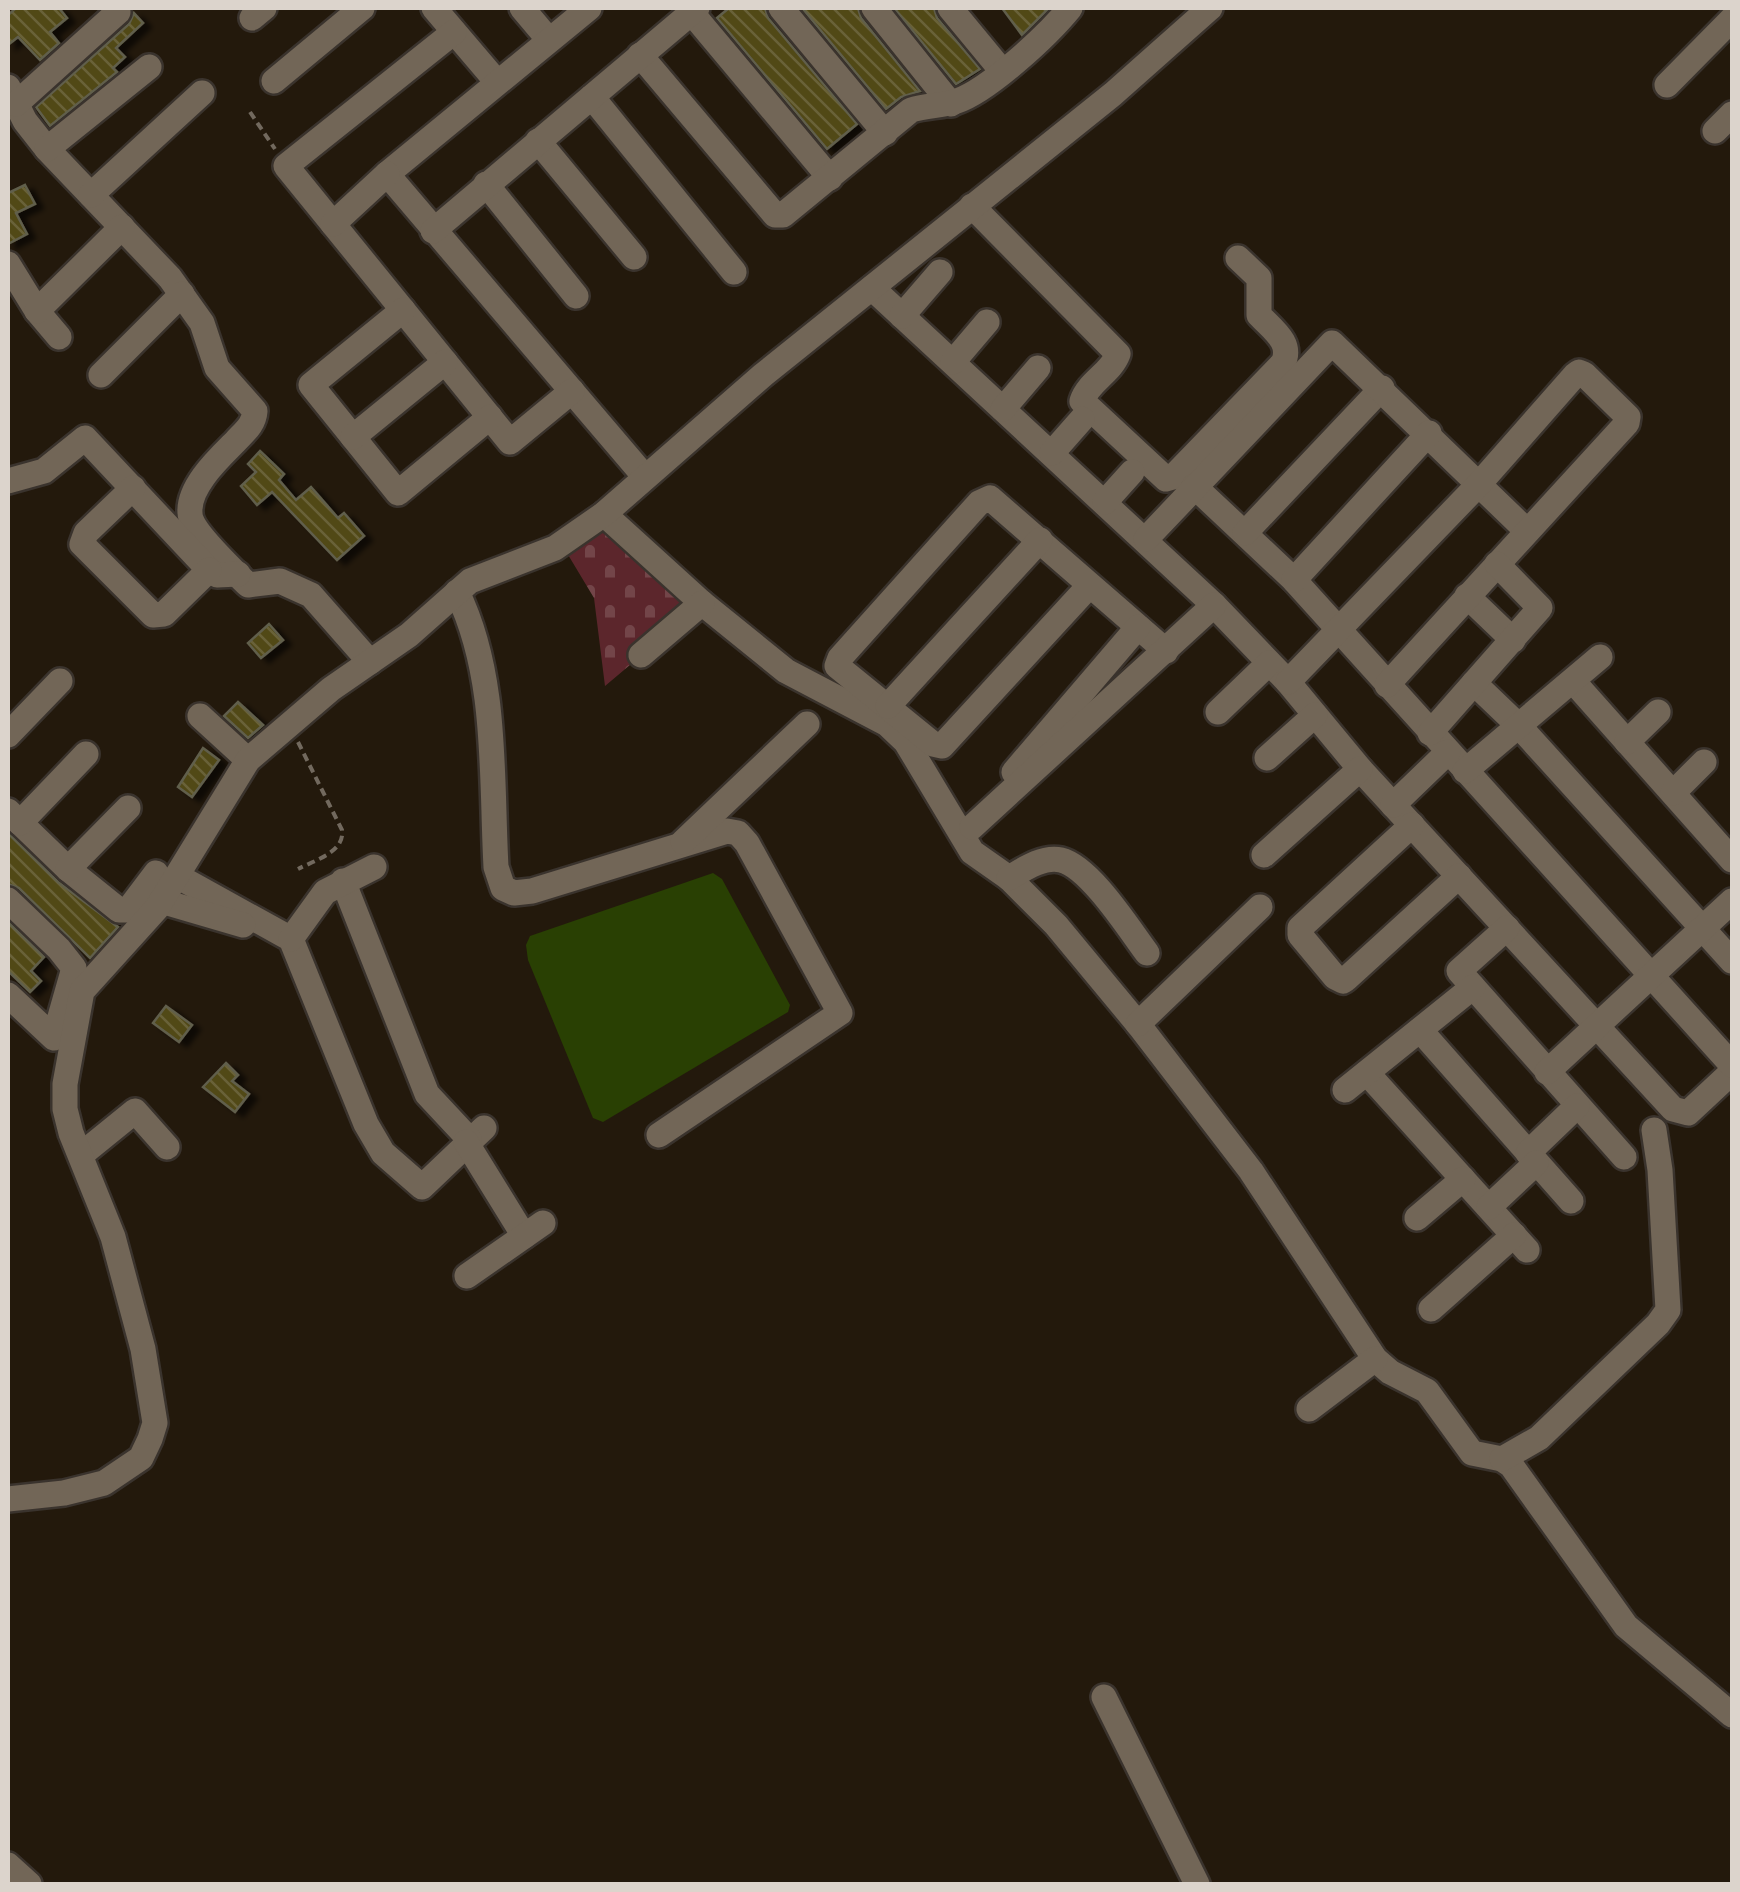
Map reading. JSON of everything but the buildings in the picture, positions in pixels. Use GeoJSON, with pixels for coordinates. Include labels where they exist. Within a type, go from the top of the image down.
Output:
{"type":"FeatureCollection","features":[{"type":"Feature","properties":{"kind":"street"},"geometry":{"type":"LineString","coordinates":[[274,81],[362,8]]}},
{"type":"Feature","properties":{"kind":"street"},"geometry":{"type":"LineString","coordinates":[[434,8],[497,82]]}},
{"type":"Feature","properties":{"kind":"street"},"geometry":{"type":"LineString","coordinates":[[522,8],[549,40]]}},
{"type":"Feature","properties":{"kind":"street"},"geometry":{"type":"LineString","coordinates":[[333,224],[386,174],[589,8]]}},
{"type":"Feature","properties":{"kind":"street"},"geometry":{"type":"LineString","coordinates":[[781,8],[884,132]]}},
{"type":"Feature","properties":{"kind":"street"},"geometry":{"type":"LineString","coordinates":[[874,8],[951,104]]}},
{"type":"Feature","properties":{"kind":"street"},"geometry":{"type":"LineString","coordinates":[[950,8],[1002,71]]}},
{"type":"Feature","properties":{"kind":"street"},"geometry":{"type":"LineString","coordinates":[[86,754],[14,817],[68,869],[122,911],[128,910],[167,875],[248,760],[289,724],[409,635],[480,576],[555,548],[604,514],[763,375],[1113,94],[1210,8]]}},
{"type":"Feature","properties":{"kind":"street"},"geometry":{"type":"LineString","coordinates":[[433,231],[694,10],[830,178]]}},
{"type":"Feature","properties":{"kind":"street"},"geometry":{"type":"LineString","coordinates":[[640,55],[775,214],[790,212],[911,110],[936,103],[951,104],[969,96],[1002,71],[1062,11]]}},
{"type":"Feature","properties":{"kind":"street"},"geometry":{"type":"LineString","coordinates":[[118,12],[12,96],[47,149],[182,294],[202,323],[217,368],[255,411],[250,427],[199,486],[190,514],[201,534],[248,585],[280,581],[310,595],[370,662]]}},
{"type":"Feature","properties":{"kind":"street"},"geometry":{"type":"LineString","coordinates":[[1666,84],[1732,18]]}},
{"type":"Feature","properties":{"kind":"street"},"geometry":{"type":"LineString","coordinates":[[454,32],[286,166],[510,442],[572,391]]}},
{"type":"Feature","properties":{"kind":"street"},"geometry":{"type":"LineString","coordinates":[[47,149],[149,67]]}},
{"type":"Feature","properties":{"kind":"street"},"geometry":{"type":"LineString","coordinates":[[91,195],[202,93]]}},
{"type":"Feature","properties":{"kind":"street"},"geometry":{"type":"LineString","coordinates":[[592,97],[734,272]]}},
{"type":"Feature","properties":{"kind":"street"},"geometry":{"type":"LineString","coordinates":[[538,141],[634,257]]}},
{"type":"Feature","properties":{"kind":"street"},"geometry":{"type":"LineString","coordinates":[[386,174],[645,477]]}},
{"type":"Feature","properties":{"kind":"street"},"geometry":{"type":"LineString","coordinates":[[486,184],[576,296]]}},
{"type":"Feature","properties":{"kind":"street"},"geometry":{"type":"LineString","coordinates":[[972,206],[1118,354],[1082,402],[1166,480],[1287,356],[1286,344],[1260,315],[1259,278],[1238,258]]}},
{"type":"Feature","properties":{"kind":"street"},"geometry":{"type":"LineString","coordinates":[[37,311],[122,226]]}},
{"type":"Feature","properties":{"kind":"street"},"geometry":{"type":"LineString","coordinates":[[8,264],[58,337]]}},
{"type":"Feature","properties":{"kind":"street"},"geometry":{"type":"LineString","coordinates":[[902,316],[940,272]]}},
{"type":"Feature","properties":{"kind":"street"},"geometry":{"type":"LineString","coordinates":[[872,288],[1214,605],[1288,682],[1360,769],[1678,1112],[1688,1113],[1732,1069],[1294,580],[1194,486]]}},
{"type":"Feature","properties":{"kind":"street"},"geometry":{"type":"LineString","coordinates":[[101,375],[182,294]]}},
{"type":"Feature","properties":{"kind":"street"},"geometry":{"type":"LineString","coordinates":[[403,310],[311,385],[353,438],[398,492],[490,417]]}},
{"type":"Feature","properties":{"kind":"street"},"geometry":{"type":"LineString","coordinates":[[953,362],[988,322]]}},
{"type":"Feature","properties":{"kind":"street"},"geometry":{"type":"LineString","coordinates":[[1146,539],[1332,343],[1527,530]]}},
{"type":"Feature","properties":{"kind":"street"},"geometry":{"type":"LineString","coordinates":[[353,438],[445,362]]}},
{"type":"Feature","properties":{"kind":"street"},"geometry":{"type":"LineString","coordinates":[[1003,408],[1038,368]]}},
{"type":"Feature","properties":{"kind":"street"},"geometry":{"type":"LineString","coordinates":[[1288,682],[1480,483],[1580,372],[1628,417],[1628,423],[1386,684]]}},
{"type":"Feature","properties":{"kind":"street"},"geometry":{"type":"LineString","coordinates":[[1244,533],[1382,388]]}},
{"type":"Feature","properties":{"kind":"street"},"geometry":{"type":"LineString","coordinates":[[1052,453],[1082,419]]}},
{"type":"Feature","properties":{"kind":"street"},"geometry":{"type":"LineString","coordinates":[[1294,580],[1429,433]]}},
{"type":"Feature","properties":{"kind":"street"},"geometry":{"type":"LineString","coordinates":[[8,481],[44,471],[81,438],[92,443],[209,570],[216,575],[238,574]]}},
{"type":"Feature","properties":{"kind":"street"},"geometry":{"type":"LineString","coordinates":[[1105,502],[1132,472]]}},
{"type":"Feature","properties":{"kind":"street"},"geometry":{"type":"LineString","coordinates":[[133,488],[86,533],[82,544],[153,616],[164,614],[209,570]]}},
{"type":"Feature","properties":{"kind":"street"},"geometry":{"type":"LineString","coordinates":[[1090,585],[942,746],[933,744],[837,666],[840,658],[980,503],[990,498],[1166,651]]}},
{"type":"Feature","properties":{"kind":"street"},"geometry":{"type":"LineString","coordinates":[[604,514],[702,603],[786,671],[887,724],[906,742],[972,852],[1009,878],[1056,925],[1251,1171],[1375,1359],[1390,1372],[1427,1390],[1472,1453],[1510,1464],[1626,1626],[1732,1715]]}},
{"type":"Feature","properties":{"kind":"street"},"geometry":{"type":"LineString","coordinates":[[888,706],[1040,540]]}},
{"type":"Feature","properties":{"kind":"street"},"geometry":{"type":"LineString","coordinates":[[1430,733],[1540,608],[1497,564]]}},
{"type":"Feature","properties":{"kind":"street"},"geometry":{"type":"LineString","coordinates":[[457,592],[479,646],[496,866],[502,888],[514,893],[532,891],[727,831],[738,833],[840,1014],[659,1135]]}},
{"type":"Feature","properties":{"kind":"street"},"geometry":{"type":"LineString","coordinates":[[1467,596],[1513,640]]}},
{"type":"Feature","properties":{"kind":"street"},"geometry":{"type":"LineString","coordinates":[[641,655],[702,603]]}},
{"type":"Feature","properties":{"kind":"street"},"geometry":{"type":"LineString","coordinates":[[972,827],[1214,605]]}},
{"type":"Feature","properties":{"kind":"street"},"geometry":{"type":"LineString","coordinates":[[1000,802],[1014,772],[1138,627]]}},
{"type":"Feature","properties":{"kind":"street"},"geometry":{"type":"LineString","coordinates":[[1393,805],[1519,726],[1600,657]]}},
{"type":"Feature","properties":{"kind":"street"},"geometry":{"type":"LineString","coordinates":[[1218,712],[1270,663]]}},
{"type":"Feature","properties":{"kind":"street"},"geometry":{"type":"LineString","coordinates":[[8,735],[60,681]]}},
{"type":"Feature","properties":{"kind":"street"},"geometry":{"type":"LineString","coordinates":[[1573,681],[1729,849]]}},
{"type":"Feature","properties":{"kind":"street"},"geometry":{"type":"LineString","coordinates":[[1474,683],[1519,726],[1732,961]]}},
{"type":"Feature","properties":{"kind":"street"},"geometry":{"type":"LineString","coordinates":[[1627,742],[1658,712]]}},
{"type":"Feature","properties":{"kind":"street"},"geometry":{"type":"LineString","coordinates":[[1268,758],[1315,715]]}},
{"type":"Feature","properties":{"kind":"street"},"geometry":{"type":"LineString","coordinates":[[200,716],[248,760]]}},
{"type":"Feature","properties":{"kind":"street"},"geometry":{"type":"LineString","coordinates":[[679,846],[806,724]]}},
{"type":"Feature","properties":{"kind":"street"},"geometry":{"type":"LineString","coordinates":[[1673,793],[1704,762]]}},
{"type":"Feature","properties":{"kind":"street"},"geometry":{"type":"LineString","coordinates":[[1264,854],[1360,769]]}},
{"type":"Feature","properties":{"kind":"street"},"geometry":{"type":"LineString","coordinates":[[68,869],[128,808]]}},
{"type":"Feature","properties":{"kind":"street"},"geometry":{"type":"LineString","coordinates":[[1412,825],[1300,928],[1300,935],[1335,977],[1342,981],[1350,976],[1459,876]]}},
{"type":"Feature","properties":{"kind":"street"},"geometry":{"type":"LineString","coordinates":[[1009,878],[1049,859],[1064,860],[1101,893],[1147,953]]}},
{"type":"Feature","properties":{"kind":"street"},"geometry":{"type":"LineString","coordinates":[[291,940],[325,892],[374,868]]}},
{"type":"Feature","properties":{"kind":"street"},"geometry":{"type":"LineString","coordinates":[[8,1499],[64,1493],[104,1483],[141,1458],[155,1422],[143,1349],[113,1237],[71,1134],[64,1096],[80,996],[161,901],[167,875]]}},
{"type":"Feature","properties":{"kind":"street"},"geometry":{"type":"LineString","coordinates":[[167,875],[291,940],[366,1124],[383,1152],[422,1187],[473,1136]]}},
{"type":"Feature","properties":{"kind":"street"},"geometry":{"type":"LineString","coordinates":[[343,882],[426,1094],[473,1136],[534,1230],[467,1276]]}},
{"type":"Feature","properties":{"kind":"street"},"geometry":{"type":"LineString","coordinates":[[8,900],[59,948],[74,968],[54,1038],[8,996]]}},
{"type":"Feature","properties":{"kind":"street"},"geometry":{"type":"LineString","coordinates":[[161,901],[291,940]]}},
{"type":"Feature","properties":{"kind":"street"},"geometry":{"type":"LineString","coordinates":[[1547,1072],[1732,901]]}},
{"type":"Feature","properties":{"kind":"street"},"geometry":{"type":"LineString","coordinates":[[1138,1024],[1260,907]]}},
{"type":"Feature","properties":{"kind":"street"},"geometry":{"type":"LineString","coordinates":[[1507,928],[1460,969],[1624,1157]]}},
{"type":"Feature","properties":{"kind":"street"},"geometry":{"type":"LineString","coordinates":[[1345,1090],[1473,987]]}},
{"type":"Feature","properties":{"kind":"street"},"geometry":{"type":"LineString","coordinates":[[1420,1030],[1571,1201]]}},
{"type":"Feature","properties":{"kind":"street"},"geometry":{"type":"LineString","coordinates":[[1367,1073],[1520,1242],[1431,1309]]}},
{"type":"Feature","properties":{"kind":"street"},"geometry":{"type":"LineString","coordinates":[[1489,1207],[1577,1106]]}},
{"type":"Feature","properties":{"kind":"street"},"geometry":{"type":"LineString","coordinates":[[82,1154],[135,1112],[167,1147]]}},
{"type":"Feature","properties":{"kind":"street"},"geometry":{"type":"LineString","coordinates":[[1502,1459],[1538,1438],[1668,1310],[1654,1130]]}},
{"type":"Feature","properties":{"kind":"street"},"geometry":{"type":"LineString","coordinates":[[1417,1218],[1463,1179]]}},
{"type":"Feature","properties":{"kind":"street"},"geometry":{"type":"LineString","coordinates":[[1309,1409],[1375,1359]]}},
{"type":"Feature","properties":{"kind":"street"},"geometry":{"type":"LineString","coordinates":[[1104,1697],[1197,1884]]}},
{"type":"Feature","properties":{"kind":"street"},"geometry":{"type":"LineString","coordinates":[[8,1865],[29,1884]]}},
{"type":"Feature","properties":{"kind":"path"},"geometry":{"type":"LineString","coordinates":[[250,112],[286,166]]}},
{"type":"Feature","properties":{"kind":"path"},"geometry":{"type":"LineString","coordinates":[[289,724],[343,835],[339,847],[298,869]]}},
{"type":"Feature","properties":{"kind":"green space"},"geometry":{"type":"Polygon","coordinates":[[[608,513],[706,601],[605,686],[594,598],[564,548],[608,513]]]}},
{"type":"Feature","properties":{"kind":"shaded area"},"geometry":{"type":"Polygon","coordinates":[[[713,873],[722,879],[790,1005],[788,1012],[603,1122],[593,1118],[528,960],[526,945],[530,936],[713,873]]]}}]}
